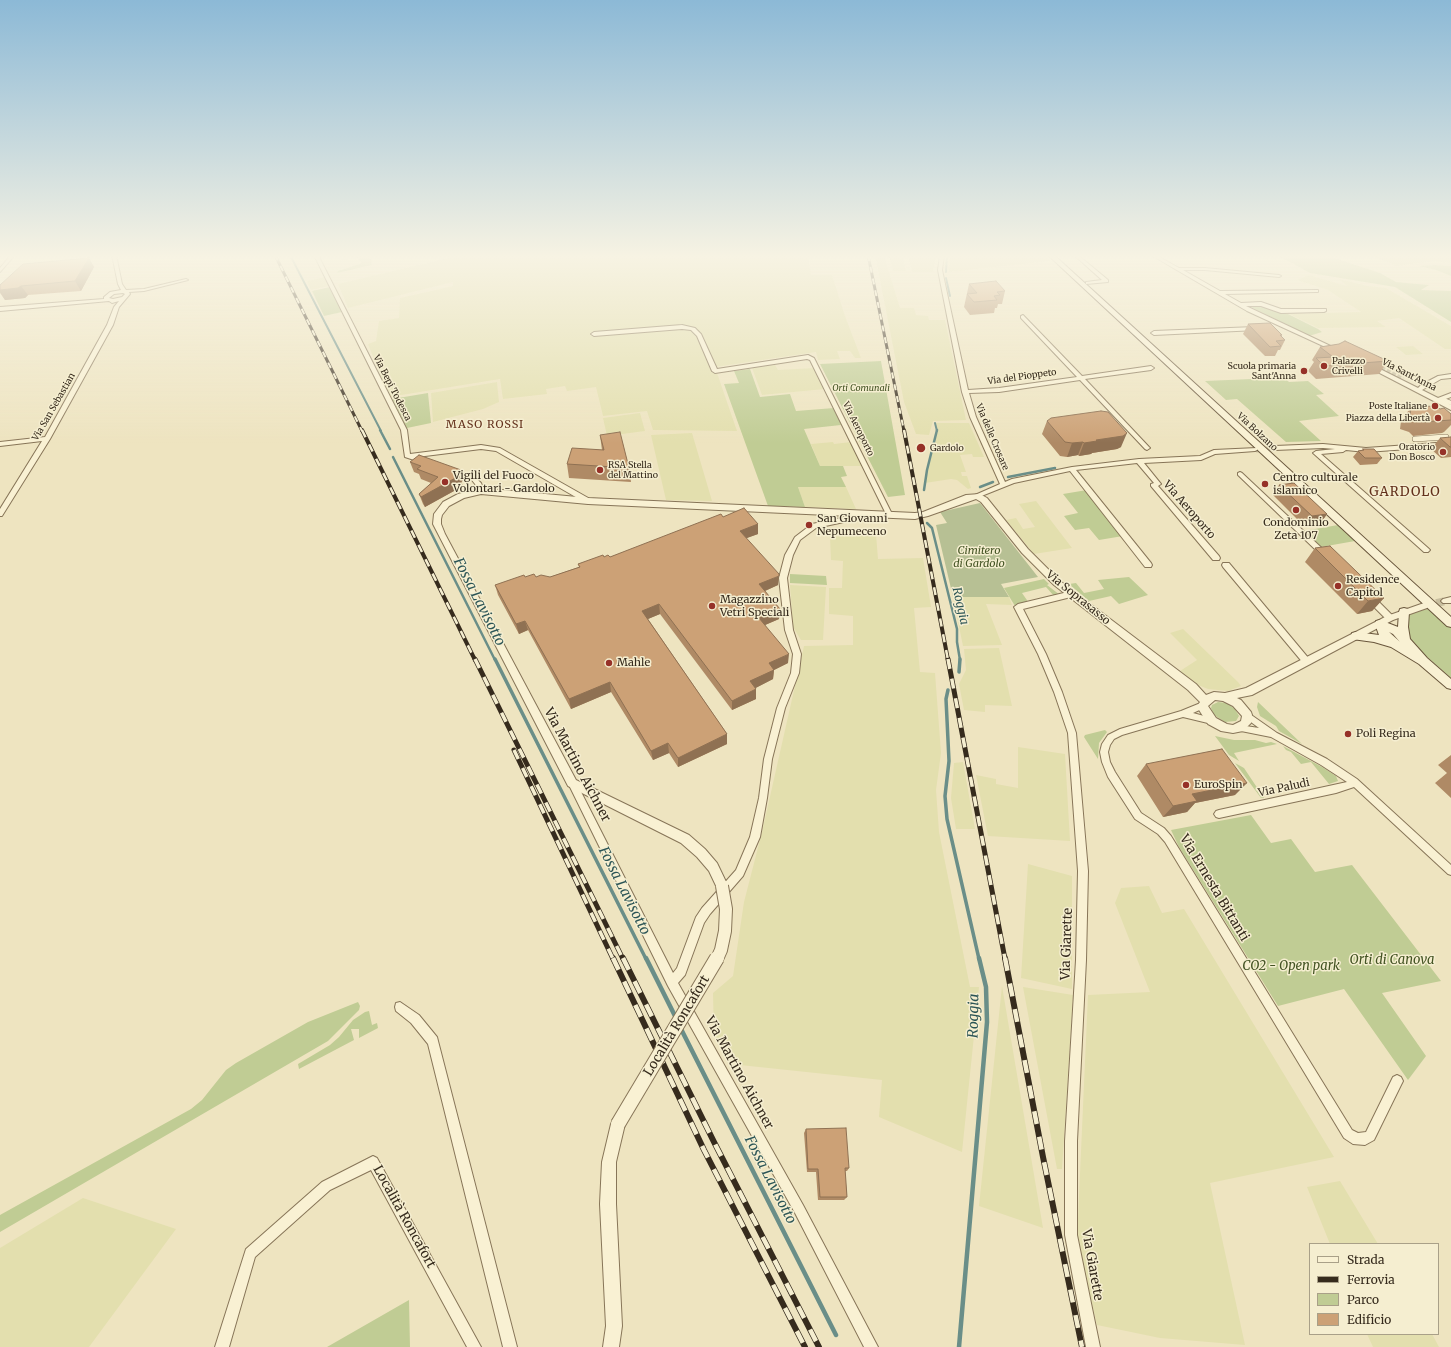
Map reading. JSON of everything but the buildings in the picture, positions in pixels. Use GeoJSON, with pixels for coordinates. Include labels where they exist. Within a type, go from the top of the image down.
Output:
{"type":"FeatureCollection","features":[{"type":"Feature","properties":{"kind":"main road","name":"Via Bolzano"},"geometry":{"type":"LineString","coordinates":[[1119,318],[1451,623]]}},
{"type":"Feature","properties":{"kind":"main road","name":"Via Bolzano"},"geometry":{"type":"LineString","coordinates":[[1126,318],[1451,614]]}},
{"type":"Feature","properties":{"kind":"main road"},"geometry":{"type":"LineString","coordinates":[[1404,612],[1403,627],[1405,639]]}},
{"type":"Feature","properties":{"kind":"main road"},"geometry":{"type":"LineString","coordinates":[[1380,624],[1397,631],[1423,661]]}},
{"type":"Feature","properties":{"kind":"main road"},"geometry":{"type":"LineString","coordinates":[[1380,624],[1382,632],[1395,644],[1423,661],[1451,685]]}},
{"type":"Feature","properties":{"kind":"main road"},"geometry":{"type":"LineString","coordinates":[[1356,636],[1374,638],[1395,644]]}},
{"type":"Feature","properties":{"kind":"street","name":"Via San Sebastian"},"geometry":{"type":"LineString","coordinates":[[0,514],[47,439],[112,318]]}},
{"type":"Feature","properties":{"kind":"street","name":"Via Bepi Todesca"},"geometry":{"type":"LineString","coordinates":[[348,318],[404,430],[407,456]]}},
{"type":"Feature","properties":{"kind":"street","name":"Via delle Crosare"},"geometry":{"type":"LineString","coordinates":[[950,318],[965,392],[973,417],[1003,484]]}},
{"type":"Feature","properties":{"kind":"street","name":"Via del Pioppeto"},"geometry":{"type":"LineString","coordinates":[[1024,318],[1147,448]]}},
{"type":"Feature","properties":{"kind":"street"},"geometry":{"type":"LineString","coordinates":[[1266,318],[1340,351]]}},
{"type":"Feature","properties":{"kind":"street","name":"Via Aeroporto"},"geometry":{"type":"LineString","coordinates":[[594,334],[682,327],[692,329],[699,335],[715,371],[808,357],[812,359],[889,514]]}},
{"type":"Feature","properties":{"kind":"street"},"geometry":{"type":"LineString","coordinates":[[1274,328],[1284,327]]}},
{"type":"Feature","properties":{"kind":"street"},"geometry":{"type":"LineString","coordinates":[[1154,333],[1259,329]]}},
{"type":"Feature","properties":{"kind":"street","name":"Via Sant'Anna"},"geometry":{"type":"LineString","coordinates":[[1366,363],[1441,400]]}},
{"type":"Feature","properties":{"kind":"street","name":"Via del Pioppeto"},"geometry":{"type":"LineString","coordinates":[[965,392],[999,390],[1151,368]]}},
{"type":"Feature","properties":{"kind":"street"},"geometry":{"type":"LineString","coordinates":[[1419,390],[1423,386],[1440,377],[1451,376]]}},
{"type":"Feature","properties":{"kind":"street"},"geometry":{"type":"LineString","coordinates":[[1441,400],[1451,395]]}},
{"type":"Feature","properties":{"kind":"street"},"geometry":{"type":"LineString","coordinates":[[1441,400],[1451,403]]}},
{"type":"Feature","properties":{"kind":"street"},"geometry":{"type":"LineString","coordinates":[[1441,400],[1451,408]]}},
{"type":"Feature","properties":{"kind":"street"},"geometry":{"type":"LineString","coordinates":[[1415,439],[1446,437]]}},
{"type":"Feature","properties":{"kind":"street"},"geometry":{"type":"LineString","coordinates":[[0,444],[47,439]]}},
{"type":"Feature","properties":{"kind":"street"},"geometry":{"type":"LineString","coordinates":[[1275,448],[1323,446],[1366,450],[1451,444]]}},
{"type":"Feature","properties":{"kind":"street"},"geometry":{"type":"LineString","coordinates":[[407,456],[481,447],[498,449],[588,501]]}},
{"type":"Feature","properties":{"kind":"street"},"geometry":{"type":"LineString","coordinates":[[444,468],[473,478],[478,483],[481,491],[588,501],[920,515],[969,497],[977,496],[1003,484],[1030,477],[1072,469],[1139,461],[1201,458],[1214,452],[1255,449]]}},
{"type":"Feature","properties":{"kind":"street"},"geometry":{"type":"LineString","coordinates":[[1348,449],[1316,453],[1426,550]]}},
{"type":"Feature","properties":{"kind":"street"},"geometry":{"type":"LineString","coordinates":[[407,456],[430,464]]}},
{"type":"Feature","properties":{"kind":"street","name":"Via Aeroporto"},"geometry":{"type":"LineString","coordinates":[[1139,461],[1158,484],[1153,485],[1216,558]]}},
{"type":"Feature","properties":{"kind":"street"},"geometry":{"type":"LineString","coordinates":[[1072,469],[1148,565]]}},
{"type":"Feature","properties":{"kind":"street"},"geometry":{"type":"LineString","coordinates":[[1240,474],[1329,558]]}},
{"type":"Feature","properties":{"kind":"street","name":"Via Martino Aichner"},"geometry":{"type":"LineString","coordinates":[[481,491],[461,496],[446,504],[438,514],[437,524],[449,550],[572,783],[672,982],[799,1209],[871,1347]]}},
{"type":"Feature","properties":{"kind":"street","name":"Via Soprasasso"},"geometry":{"type":"LineString","coordinates":[[977,496],[984,500],[1025,551],[1057,583],[1192,687],[1207,701],[1207,716],[1212,721]]}},
{"type":"Feature","properties":{"kind":"street"},"geometry":{"type":"LineString","coordinates":[[672,982],[681,971],[700,920],[706,911],[740,873],[755,837],[764,798],[768,759],[782,708],[795,673],[797,654],[789,630],[783,578],[789,555],[796,539],[814,526],[870,514]]}},
{"type":"Feature","properties":{"kind":"street"},"geometry":{"type":"LineString","coordinates":[[1226,565],[1307,662]]}},
{"type":"Feature","properties":{"kind":"street"},"geometry":{"type":"LineString","coordinates":[[1362,590],[1390,618]]}},
{"type":"Feature","properties":{"kind":"street","name":"Via Giarette"},"geometry":{"type":"LineString","coordinates":[[1072,594],[1018,607],[1042,654],[1058,692],[1072,733],[1083,871],[1082,960],[1071,1141],[1071,1236],[1093,1347]]}},
{"type":"Feature","properties":{"kind":"street"},"geometry":{"type":"LineString","coordinates":[[1207,701],[1248,692],[1390,618],[1424,606]]}},
{"type":"Feature","properties":{"kind":"street"},"geometry":{"type":"LineString","coordinates":[[1239,728],[1246,723],[1244,711],[1248,692]]}},
{"type":"Feature","properties":{"kind":"street"},"geometry":{"type":"LineString","coordinates":[[1225,697],[1232,700],[1274,735],[1324,762],[1354,782],[1451,871]]}},
{"type":"Feature","properties":{"kind":"street","name":"Via Ernesta Bittanti"},"geometry":{"type":"LineString","coordinates":[[1207,701],[1183,714],[1120,732],[1111,737],[1106,744],[1104,752],[1111,774],[1138,816],[1161,831],[1168,839],[1348,1134],[1358,1139],[1365,1139],[1370,1136],[1397,1081]]}},
{"type":"Feature","properties":{"kind":"street","name":"Via Ernesta Bittanti"},"geometry":{"type":"LineString","coordinates":[[1183,714],[1212,721]]}},
{"type":"Feature","properties":{"kind":"street"},"geometry":{"type":"LineString","coordinates":[[1212,721],[1225,728],[1239,728],[1274,735]]}},
{"type":"Feature","properties":{"kind":"street","name":"Via Paludi"},"geometry":{"type":"LineString","coordinates":[[1218,814],[1336,789],[1350,785],[1354,782]]}},
{"type":"Feature","properties":{"kind":"street","name":"Località Roncafort"},"geometry":{"type":"LineString","coordinates":[[572,783],[685,839],[701,853],[713,867],[722,886],[726,909],[725,931],[721,950],[710,972],[618,1124],[609,1162],[608,1204],[614,1326],[611,1347]]}},
{"type":"Feature","properties":{"kind":"street"},"geometry":{"type":"LineString","coordinates":[[400,1007],[415,1019],[433,1041],[510,1347]]}},
{"type":"Feature","properties":{"kind":"street","name":"Località Roncafort"},"geometry":{"type":"LineString","coordinates":[[222,1347],[250,1253],[326,1186],[373,1162],[474,1347]]}},
{"type":"Feature","properties":{"kind":"shaded area"},"geometry":{"type":"Polygon","coordinates":[[[399,318],[846,318],[861,358],[855,358],[850,351],[837,351],[840,359],[818,360],[816,352],[715,367],[737,431],[653,430],[647,411],[603,416],[596,387],[567,391],[565,386],[546,389],[547,394],[503,399],[500,379],[389,397],[368,344],[376,341],[379,321],[399,318]]]}},
{"type":"Feature","properties":{"kind":"shaded area"},"geometry":{"type":"Polygon","coordinates":[[[887,318],[928,318],[929,320],[945,320],[966,420],[933,421],[929,435],[916,434],[904,402],[887,318]]]}},
{"type":"Feature","properties":{"kind":"shaded area"},"geometry":{"type":"Polygon","coordinates":[[[1297,318],[1437,318],[1451,326],[1451,349],[1445,349],[1399,318],[1377,321],[1386,327],[1318,328],[1297,318]]]}},
{"type":"Feature","properties":{"kind":"shaded area"},"geometry":{"type":"Polygon","coordinates":[[[1413,346],[1423,354],[1406,355],[1396,347],[1413,346]]]}},
{"type":"Feature","properties":{"kind":"shaded area"},"geometry":{"type":"Polygon","coordinates":[[[775,365],[778,370],[815,368],[825,389],[762,395],[752,368],[775,365]]]}},
{"type":"Feature","properties":{"kind":"shaded area"},"geometry":{"type":"Polygon","coordinates":[[[497,382],[499,402],[483,409],[433,422],[431,393],[497,382]]]}},
{"type":"Feature","properties":{"kind":"shaded area"},"geometry":{"type":"Polygon","coordinates":[[[640,413],[645,431],[607,436],[603,418],[640,413]]]}},
{"type":"Feature","properties":{"kind":"shaded area"},"geometry":{"type":"Polygon","coordinates":[[[936,423],[969,423],[984,457],[973,457],[972,454],[960,455],[966,472],[961,472],[962,476],[967,476],[971,488],[968,489],[957,480],[951,479],[925,483],[938,430],[936,423]]]}},
{"type":"Feature","properties":{"kind":"shaded area"},"geometry":{"type":"Polygon","coordinates":[[[692,433],[712,501],[666,500],[651,435],[692,433]]]}},
{"type":"Feature","properties":{"kind":"shaded area"},"geometry":{"type":"Polygon","coordinates":[[[833,442],[834,444],[851,442],[863,466],[820,466],[811,444],[833,442]]]}},
{"type":"Feature","properties":{"kind":"shaded area"},"geometry":{"type":"Polygon","coordinates":[[[798,487],[846,487],[856,509],[805,507],[798,487]]]}},
{"type":"Feature","properties":{"kind":"shaded area"},"geometry":{"type":"Polygon","coordinates":[[[1036,501],[1072,548],[1034,554],[1006,520],[1016,518],[1023,529],[1035,527],[1019,504],[1036,501]]]}},
{"type":"Feature","properties":{"kind":"shaded area"},"geometry":{"type":"Polygon","coordinates":[[[876,534],[878,559],[923,558],[931,607],[914,608],[920,672],[935,673],[941,753],[936,790],[939,832],[970,987],[979,987],[962,1152],[879,1117],[882,1080],[740,1065],[714,1036],[713,993],[733,976],[744,902],[762,832],[804,646],[853,645],[853,616],[829,614],[829,588],[842,588],[843,561],[831,560],[830,537],[876,534]]]}},
{"type":"Feature","properties":{"kind":"shaded area"},"geometry":{"type":"Polygon","coordinates":[[[790,585],[826,587],[823,640],[801,640],[793,627],[790,585]]]}},
{"type":"Feature","properties":{"kind":"shaded area"},"geometry":{"type":"Polygon","coordinates":[[[953,597],[1009,597],[1012,605],[986,604],[1002,645],[963,646],[953,597]]]}},
{"type":"Feature","properties":{"kind":"shaded area"},"geometry":{"type":"Polygon","coordinates":[[[1183,629],[1241,686],[1228,691],[1208,689],[1198,685],[1180,671],[1197,660],[1170,633],[1183,629]]]}},
{"type":"Feature","properties":{"kind":"shaded area"},"geometry":{"type":"Polygon","coordinates":[[[999,648],[1012,706],[985,705],[985,712],[964,710],[959,684],[966,670],[964,649],[999,648]]]}},
{"type":"Feature","properties":{"kind":"shaded area"},"geometry":{"type":"Polygon","coordinates":[[[1018,747],[1065,754],[1070,841],[988,836],[976,775],[996,779],[996,784],[1018,788],[1018,747]]]}},
{"type":"Feature","properties":{"kind":"shaded area"},"geometry":{"type":"Polygon","coordinates":[[[963,762],[975,829],[956,829],[951,798],[954,763],[963,762]]]}},
{"type":"Feature","properties":{"kind":"shaded area"},"geometry":{"type":"Polygon","coordinates":[[[1028,864],[1072,876],[1072,989],[1021,978],[1028,864]]]}},
{"type":"Feature","properties":{"kind":"shaded area"},"geometry":{"type":"Polygon","coordinates":[[[1149,886],[1162,913],[1184,909],[1334,1157],[1210,1183],[1245,1345],[1160,1338],[1097,1325],[1077,1241],[1088,995],[1150,992],[1115,903],[1121,888],[1149,886]]]}},
{"type":"Feature","properties":{"kind":"shaded area"},"geometry":{"type":"Polygon","coordinates":[[[1002,986],[1043,1228],[979,1206],[1002,986]]]}},
{"type":"Feature","properties":{"kind":"shaded area"},"geometry":{"type":"Polygon","coordinates":[[[1023,987],[1073,995],[1062,1169],[1057,1169],[1023,987]]]}},
{"type":"Feature","properties":{"kind":"shaded area"},"geometry":{"type":"Polygon","coordinates":[[[1340,1181],[1377,1243],[1330,1243],[1307,1187],[1340,1181]]]}},
{"type":"Feature","properties":{"kind":"shaded area"},"geometry":{"type":"Polygon","coordinates":[[[83,1198],[176,1229],[89,1347],[0,1347],[0,1248],[83,1198]]]}},
{"type":"Feature","properties":{"kind":"shaded area"},"geometry":{"type":"Polygon","coordinates":[[[1367,1335],[1433,1335],[1439,1347],[1373,1347],[1367,1335]]]}},
{"type":"Feature","properties":{"kind":"green space"},"geometry":{"type":"Polygon","coordinates":[[[1273,318],[1296,318],[1322,332],[1309,336],[1273,318]]]}},
{"type":"Feature","properties":{"kind":"green space"},"geometry":{"type":"Polygon","coordinates":[[[1444,318],[1451,318],[1451,322],[1444,318]]]}},
{"type":"Feature","properties":{"kind":"green space","name":"Orti Comunali"},"geometry":{"type":"Polygon","coordinates":[[[881,361],[905,495],[888,497],[820,364],[881,361]]]}},
{"type":"Feature","properties":{"kind":"green space"},"geometry":{"type":"Polygon","coordinates":[[[750,369],[760,397],[790,394],[796,411],[834,408],[841,425],[804,429],[820,466],[843,466],[847,476],[841,477],[846,487],[798,487],[805,507],[768,506],[724,384],[739,383],[734,371],[750,369]]]}},
{"type":"Feature","properties":{"kind":"green space"},"geometry":{"type":"Polygon","coordinates":[[[1274,376],[1282,376],[1289,382],[1308,381],[1324,394],[1316,395],[1339,416],[1299,421],[1321,441],[1286,442],[1237,399],[1226,400],[1205,381],[1275,378],[1274,376]]]}},
{"type":"Feature","properties":{"kind":"green space"},"geometry":{"type":"Polygon","coordinates":[[[428,393],[431,423],[407,428],[392,399],[428,393]]]}},
{"type":"Feature","properties":{"kind":"green space"},"geometry":{"type":"Polygon","coordinates":[[[1087,490],[1123,536],[1099,540],[1089,528],[1075,530],[1064,516],[1078,513],[1063,494],[1087,490]]]}},
{"type":"Feature","properties":{"kind":"green space","name":"Cimitero di Gardolo"},"geometry":{"type":"Polygon","coordinates":[[[980,503],[1038,577],[1001,584],[1009,597],[953,597],[936,525],[947,523],[940,512],[980,503]]]}},
{"type":"Feature","properties":{"kind":"green space"},"geometry":{"type":"Polygon","coordinates":[[[1338,525],[1355,541],[1321,547],[1304,531],[1338,525]]]}},
{"type":"Feature","properties":{"kind":"green space"},"geometry":{"type":"Polygon","coordinates":[[[790,574],[826,576],[827,585],[790,583],[790,574]]]}},
{"type":"Feature","properties":{"kind":"green space"},"geometry":{"type":"Polygon","coordinates":[[[1129,577],[1148,595],[1119,604],[1111,596],[1089,601],[1069,584],[1076,583],[1084,593],[1104,589],[1098,580],[1129,577]]]}},
{"type":"Feature","properties":{"kind":"green space"},"geometry":{"type":"Polygon","coordinates":[[[1044,579],[1049,584],[1047,585],[1060,595],[1054,596],[1046,587],[1022,593],[1029,603],[1015,606],[1004,588],[1044,579]]]}},
{"type":"Feature","properties":{"kind":"green space"},"geometry":{"type":"Polygon","coordinates":[[[1429,608],[1451,628],[1451,678],[1407,639],[1408,615],[1429,608]]]}},
{"type":"Feature","properties":{"kind":"green space"},"geometry":{"type":"Polygon","coordinates":[[[1218,702],[1227,703],[1235,709],[1239,716],[1236,721],[1225,722],[1214,715],[1211,708],[1212,705],[1218,702]]]}},
{"type":"Feature","properties":{"kind":"green space"},"geometry":{"type":"Polygon","coordinates":[[[1258,702],[1302,744],[1279,731],[1276,726],[1260,716],[1257,707],[1258,702]]]}},
{"type":"Feature","properties":{"kind":"green space"},"geometry":{"type":"Polygon","coordinates":[[[1105,730],[1107,732],[1099,743],[1098,759],[1084,737],[1085,735],[1105,730]]]}},
{"type":"Feature","properties":{"kind":"green space"},"geometry":{"type":"Polygon","coordinates":[[[1215,736],[1234,740],[1255,740],[1277,744],[1234,753],[1239,761],[1229,755],[1215,736]]]}},
{"type":"Feature","properties":{"kind":"green space"},"geometry":{"type":"Polygon","coordinates":[[[1283,746],[1322,767],[1336,776],[1338,781],[1329,784],[1311,762],[1301,764],[1291,752],[1286,750],[1283,746]]]}},
{"type":"Feature","properties":{"kind":"green space"},"geometry":{"type":"Polygon","coordinates":[[[1235,763],[1244,768],[1264,798],[1261,798],[1235,763]]]}},
{"type":"Feature","properties":{"kind":"green space"},"geometry":{"type":"Polygon","coordinates":[[[1251,815],[1271,843],[1291,839],[1315,872],[1352,865],[1441,981],[1382,993],[1426,1056],[1408,1080],[1344,989],[1278,1006],[1179,847],[1171,830],[1251,815]]]}},
{"type":"Feature","properties":{"kind":"green space"},"geometry":{"type":"Polygon","coordinates":[[[358,1002],[360,1006],[359,1010],[328,1041],[0,1232],[0,1215],[191,1109],[202,1100],[226,1070],[236,1063],[308,1022],[358,1002]]]}},
{"type":"Feature","properties":{"kind":"green space"},"geometry":{"type":"Polygon","coordinates":[[[369,1011],[372,1025],[377,1023],[378,1028],[359,1038],[359,1029],[351,1029],[354,1040],[299,1069],[298,1064],[330,1045],[339,1037],[353,1020],[369,1011]]]}},
{"type":"Feature","properties":{"kind":"green space"},"geometry":{"type":"Polygon","coordinates":[[[409,1300],[410,1347],[327,1347],[409,1300]]]}},
{"type":"Feature","properties":{"kind":"waterway","name":"Fossa Lavisotto"},"geometry":{"type":"LineString","coordinates":[[323,318],[381,431]]}},
{"type":"Feature","properties":{"kind":"waterway"},"geometry":{"type":"LineString","coordinates":[[935,423],[937,430]]}},
{"type":"Feature","properties":{"kind":"waterway","name":"Fossa Lavisotto"},"geometry":{"type":"LineString","coordinates":[[380,430],[390,449]]}},
{"type":"Feature","properties":{"kind":"waterway"},"geometry":{"type":"LineString","coordinates":[[924,490],[927,470],[937,430]]}},
{"type":"Feature","properties":{"kind":"waterway","name":"Fossa Lavisotto"},"geometry":{"type":"LineString","coordinates":[[393,457],[495,660]]}},
{"type":"Feature","properties":{"kind":"waterway","name":"Roggia"},"geometry":{"type":"LineString","coordinates":[[1008,477],[1055,468]]}},
{"type":"Feature","properties":{"kind":"waterway","name":"Roggia"},"geometry":{"type":"LineString","coordinates":[[980,487],[993,482]]}},
{"type":"Feature","properties":{"kind":"waterway","name":"Roggia"},"geometry":{"type":"LineString","coordinates":[[927,523],[932,528],[957,629],[957,642],[960,660]]}},
{"type":"Feature","properties":{"kind":"waterway","name":"Fossa Lavisotto"},"geometry":{"type":"LineString","coordinates":[[495,659],[646,959]]}},
{"type":"Feature","properties":{"kind":"waterway","name":"Roggia"},"geometry":{"type":"LineString","coordinates":[[959,672],[960,660]]}},
{"type":"Feature","properties":{"kind":"waterway","name":"Roggia"},"geometry":{"type":"LineString","coordinates":[[948,690],[946,699],[949,761],[945,796],[947,819],[979,959]]}},
{"type":"Feature","properties":{"kind":"waterway","name":"Fossa Lavisotto"},"geometry":{"type":"LineString","coordinates":[[646,958],[676,1018]]}},
{"type":"Feature","properties":{"kind":"waterway","name":"Roggia"},"geometry":{"type":"LineString","coordinates":[[959,1347],[987,1022],[986,987],[979,958]]}},
{"type":"Feature","properties":{"kind":"waterway","name":"Fossa Lavisotto"},"geometry":{"type":"LineString","coordinates":[[680,1027],[836,1335]]}},
{"type":"Feature","properties":{"kind":"tunnel"},"geometry":{"type":"LineString","coordinates":[[1376,365],[1403,379]]}},
{"type":"Feature","properties":{"kind":"tunnel"},"geometry":{"type":"LineString","coordinates":[[1256,449],[1275,448]]}},
{"type":"Feature","properties":{"kind":"tunnel"},"geometry":{"type":"LineString","coordinates":[[1424,606],[1446,601]]}},
{"type":"Feature","properties":{"kind":"railway"},"geometry":{"type":"LineString","coordinates":[[306,318],[362,431]]}},
{"type":"Feature","properties":{"kind":"railway"},"geometry":{"type":"LineString","coordinates":[[881,318],[904,431]]}},
{"type":"Feature","properties":{"kind":"railway"},"geometry":{"type":"LineString","coordinates":[[362,430],[475,660]]}},
{"type":"Feature","properties":{"kind":"railway"},"geometry":{"type":"LineString","coordinates":[[904,430],[948,660]]}},
{"type":"Feature","properties":{"kind":"railway"},"geometry":{"type":"LineString","coordinates":[[475,659],[623,959]]}},
{"type":"Feature","properties":{"kind":"railway"},"geometry":{"type":"LineString","coordinates":[[948,659],[1005,959]]}},
{"type":"Feature","properties":{"kind":"railway"},"geometry":{"type":"LineString","coordinates":[[514,750],[613,959]]}},
{"type":"Feature","properties":{"kind":"railway"},"geometry":{"type":"LineString","coordinates":[[613,958],[704,1150],[805,1347]]}},
{"type":"Feature","properties":{"kind":"railway"},"geometry":{"type":"LineString","coordinates":[[623,958],[714,1142],[819,1347]]}},
{"type":"Feature","properties":{"kind":"railway"},"geometry":{"type":"LineString","coordinates":[[1005,958],[1043,1157],[1082,1347]]}},
{"type":"Feature","properties":{"kind":"place","name":"Palazzo Crivelli"},"geometry":{"type":"Point","coordinates":[1324,366]}},
{"type":"Feature","properties":{"kind":"place","name":"Scuola primaria Sant'Anna"},"geometry":{"type":"Point","coordinates":[1304,371]}},
{"type":"Feature","properties":{"kind":"place","name":"Poste Italiane"},"geometry":{"type":"Point","coordinates":[1435,406]}},
{"type":"Feature","properties":{"kind":"place","name":"Piazza della Libertà"},"geometry":{"type":"Point","coordinates":[1438,418]}},
{"type":"Feature","properties":{"kind":"place","name":"Gardolo"},"geometry":{"type":"Point","coordinates":[921,448]}},
{"type":"Feature","properties":{"kind":"place","name":"Oratorio Don Bosco"},"geometry":{"type":"Point","coordinates":[1443,452]}},
{"type":"Feature","properties":{"kind":"place","name":"RSA Stella del Mattino"},"geometry":{"type":"Point","coordinates":[600,470]}},
{"type":"Feature","properties":{"kind":"place","name":"Vigili del Fuoco Volontari - Gardolo"},"geometry":{"type":"Point","coordinates":[445,482]}},
{"type":"Feature","properties":{"kind":"place","name":"Centro culturale islamico"},"geometry":{"type":"Point","coordinates":[1265,484]}},
{"type":"Feature","properties":{"kind":"place","name":"Condominio Zeta 107"},"geometry":{"type":"Point","coordinates":[1296,510]}},
{"type":"Feature","properties":{"kind":"place","name":"San Giovanni Nepumeceno"},"geometry":{"type":"Point","coordinates":[809,525]}},
{"type":"Feature","properties":{"kind":"place","name":"Residence Capitol"},"geometry":{"type":"Point","coordinates":[1338,586]}},
{"type":"Feature","properties":{"kind":"place","name":"Magazzino Vetri Speciali"},"geometry":{"type":"Point","coordinates":[712,606]}},
{"type":"Feature","properties":{"kind":"place","name":"Mahle"},"geometry":{"type":"Point","coordinates":[609,663]}},
{"type":"Feature","properties":{"kind":"place","name":"Poli Regina"},"geometry":{"type":"Point","coordinates":[1348,734]}},
{"type":"Feature","properties":{"kind":"place","name":"EuroSpin"},"geometry":{"type":"Point","coordinates":[1186,785]}},
{"type":"Feature","properties":{"kind":"district","name":"MASO ROSSI"},"geometry":{"type":"Point","coordinates":[485,425]}},
{"type":"Feature","properties":{"kind":"district","name":"GARDOLO"},"geometry":{"type":"Point","coordinates":[1405,492]}},
{"type":"Feature","properties":{"kind":"park label","name":"Orti di Canova"},"geometry":{"type":"Point","coordinates":[1392,960]}},
{"type":"Feature","properties":{"kind":"park label","name":"CO2 - Open park"},"geometry":{"type":"Point","coordinates":[1291,966]}}]}
